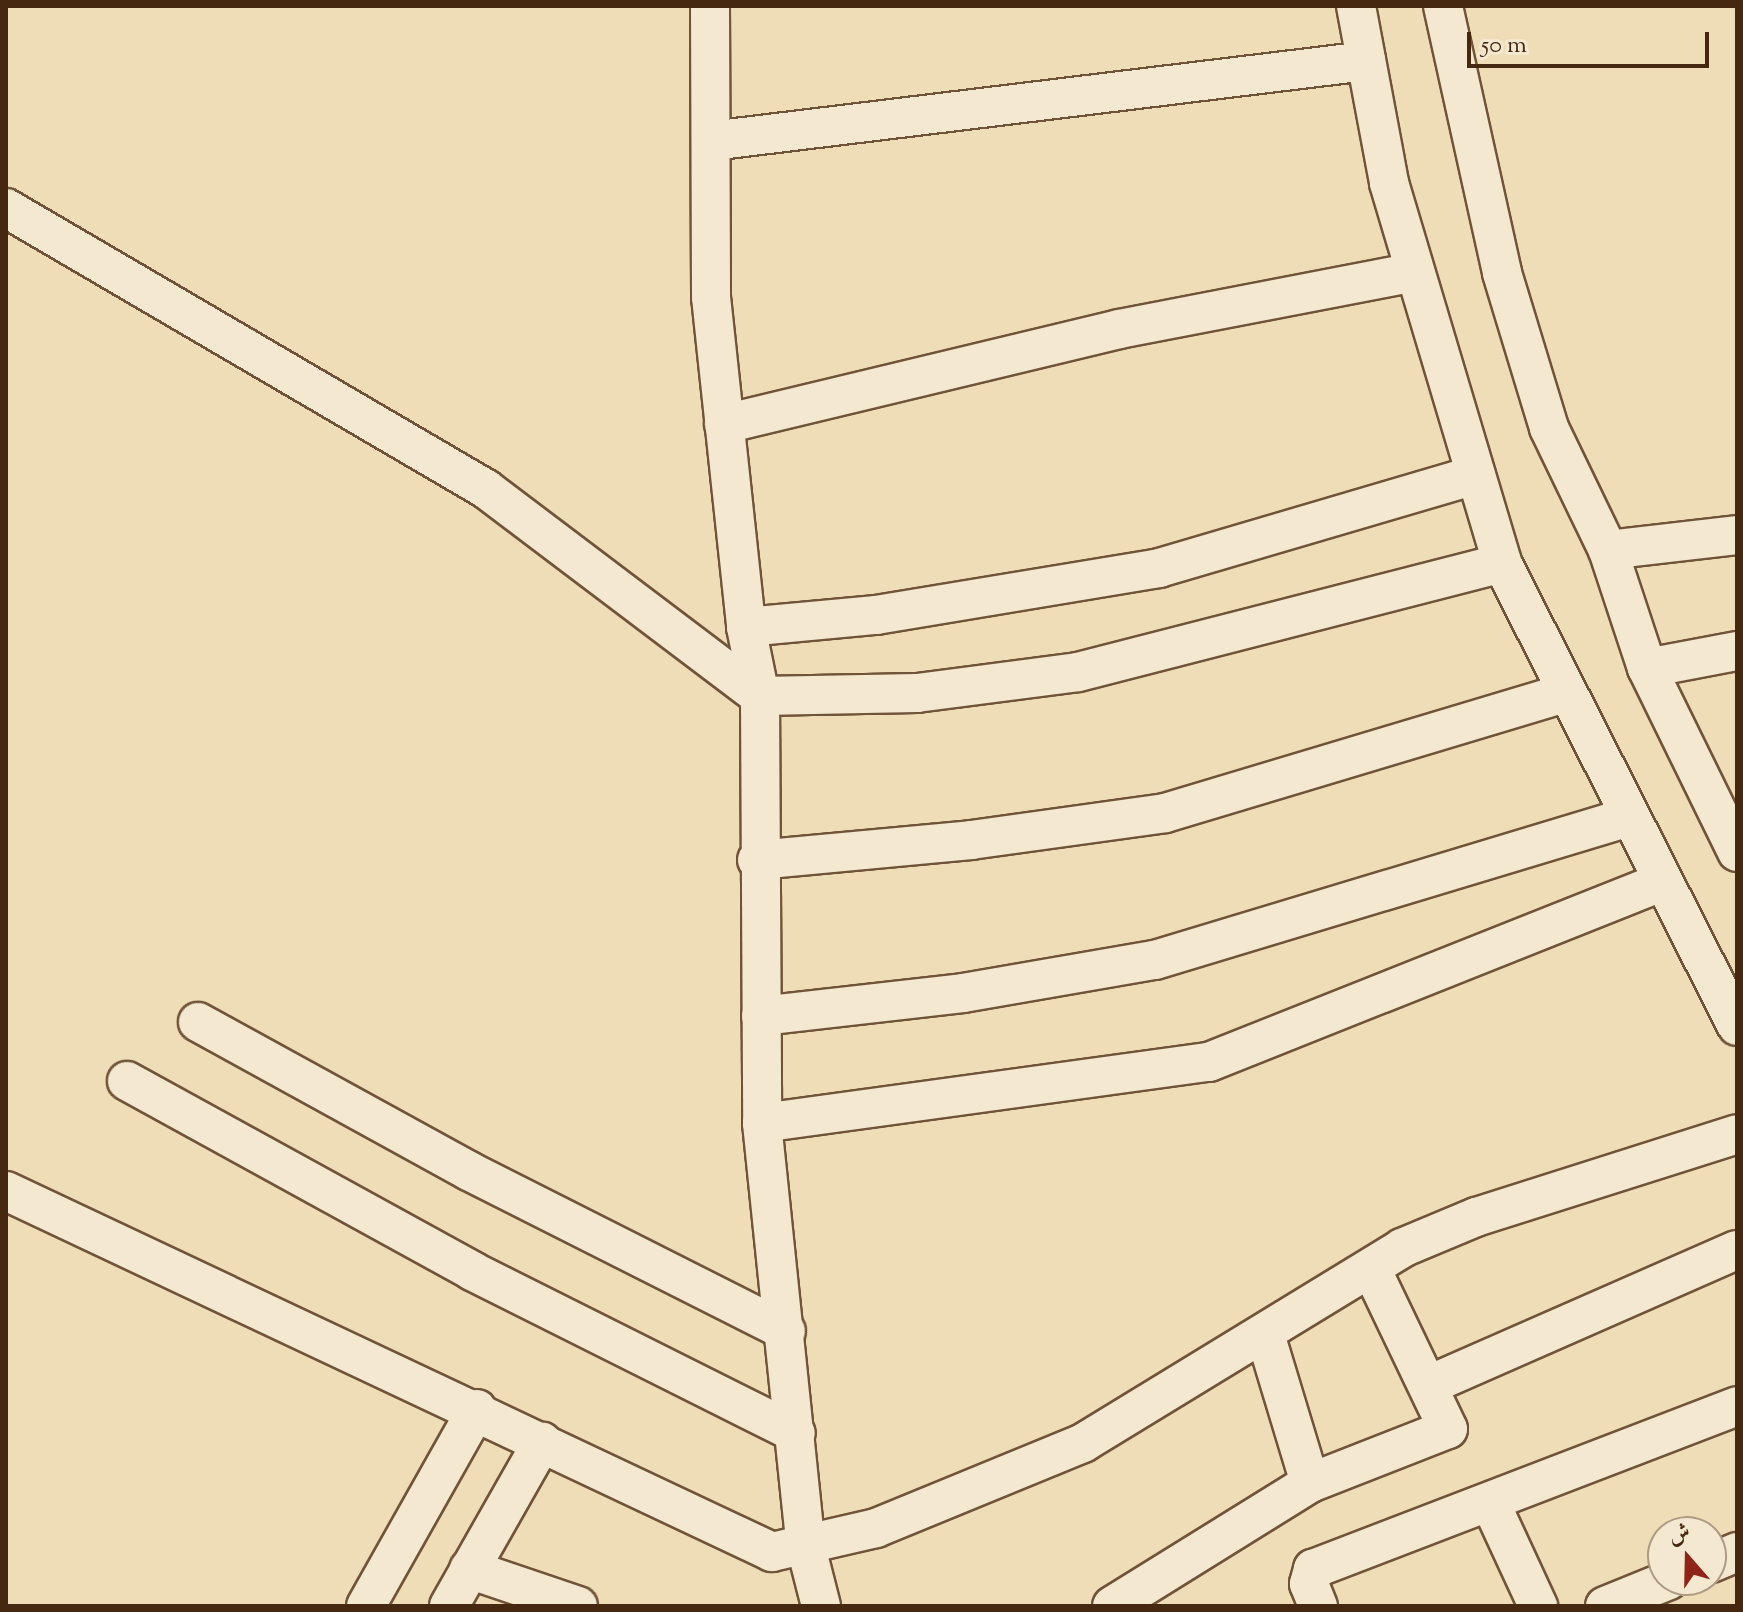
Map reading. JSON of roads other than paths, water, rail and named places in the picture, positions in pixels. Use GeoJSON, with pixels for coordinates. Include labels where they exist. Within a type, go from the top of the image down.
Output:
{"type":"FeatureCollection","features":[{"type":"Feature","properties":{"kind":"street"},"geometry":{"type":"LineString","coordinates":[[710,6],[711,297],[746,627],[760,696],[757,860],[762,1123],[786,1331],[806,1547],[821,1606]]}},
{"type":"Feature","properties":{"kind":"street"},"geometry":{"type":"LineString","coordinates":[[1356,6],[1389,183],[1502,563],[1628,817],[1737,1026]]}},
{"type":"Feature","properties":{"kind":"street"},"geometry":{"type":"LineString","coordinates":[[1443,6],[1515,315],[1549,428],[1608,550],[1647,668],[1726,807],[1737,852]]}},
{"type":"Feature","properties":{"kind":"street"},"geometry":{"type":"LineString","coordinates":[[711,141],[1366,61]]}},
{"type":"Feature","properties":{"kind":"street"},"geometry":{"type":"LineString","coordinates":[[6,208],[486,489],[760,696],[917,693],[1078,672],[1502,563]]}},
{"type":"Feature","properties":{"kind":"street"},"geometry":{"type":"LineString","coordinates":[[724,424],[1119,329],[1415,272]]}},
{"type":"Feature","properties":{"kind":"street"},"geometry":{"type":"LineString","coordinates":[[746,627],[907,611],[1159,568],[1476,475]]}},
{"type":"Feature","properties":{"kind":"street"},"geometry":{"type":"LineString","coordinates":[[1608,550],[1737,535]]}},
{"type":"Feature","properties":{"kind":"street"},"geometry":{"type":"LineString","coordinates":[[1647,668],[1737,651]]}},
{"type":"Feature","properties":{"kind":"street"},"geometry":{"type":"LineString","coordinates":[[757,860],[1150,816],[1566,693]]}},
{"type":"Feature","properties":{"kind":"street"},"geometry":{"type":"LineString","coordinates":[[761,1016],[963,993],[1155,960],[1628,817]]}},
{"type":"Feature","properties":{"kind":"street"},"geometry":{"type":"LineString","coordinates":[[762,1123],[1209,1062],[1662,882]]}},
{"type":"Feature","properties":{"kind":"street"},"geometry":{"type":"LineString","coordinates":[[198,1022],[469,1171],[786,1331]]}},
{"type":"Feature","properties":{"kind":"street"},"geometry":{"type":"LineString","coordinates":[[127,1081],[472,1271],[796,1433]]}},
{"type":"Feature","properties":{"kind":"street"},"geometry":{"type":"LineString","coordinates":[[6,1191],[477,1409],[750,1546],[772,1552],[806,1547],[876,1528],[1083,1443],[1371,1268],[1476,1217],[1737,1134]]}},
{"type":"Feature","properties":{"kind":"street"},"geometry":{"type":"LineString","coordinates":[[1429,1385],[1737,1250]]}},
{"type":"Feature","properties":{"kind":"street"},"geometry":{"type":"LineString","coordinates":[[1112,1606],[1310,1483],[1445,1433],[1448,1423],[1371,1268]]}},
{"type":"Feature","properties":{"kind":"street"},"geometry":{"type":"LineString","coordinates":[[1265,1334],[1310,1483]]}},
{"type":"Feature","properties":{"kind":"street"},"geometry":{"type":"LineString","coordinates":[[1318,1606],[1309,1584],[1313,1569],[1737,1406]]}},
{"type":"Feature","properties":{"kind":"street"},"geometry":{"type":"LineString","coordinates":[[366,1606],[477,1409]]}},
{"type":"Feature","properties":{"kind":"street"},"geometry":{"type":"LineString","coordinates":[[449,1606],[542,1442]]}},
{"type":"Feature","properties":{"kind":"street"},"geometry":{"type":"LineString","coordinates":[[1490,1502],[1538,1606]]}},
{"type":"Feature","properties":{"kind":"street"},"geometry":{"type":"LineString","coordinates":[[469,1569],[578,1606]]}},
{"type":"Feature","properties":{"kind":"street"},"geometry":{"type":"LineString","coordinates":[[1605,1606],[1647,1589]]}}]}
